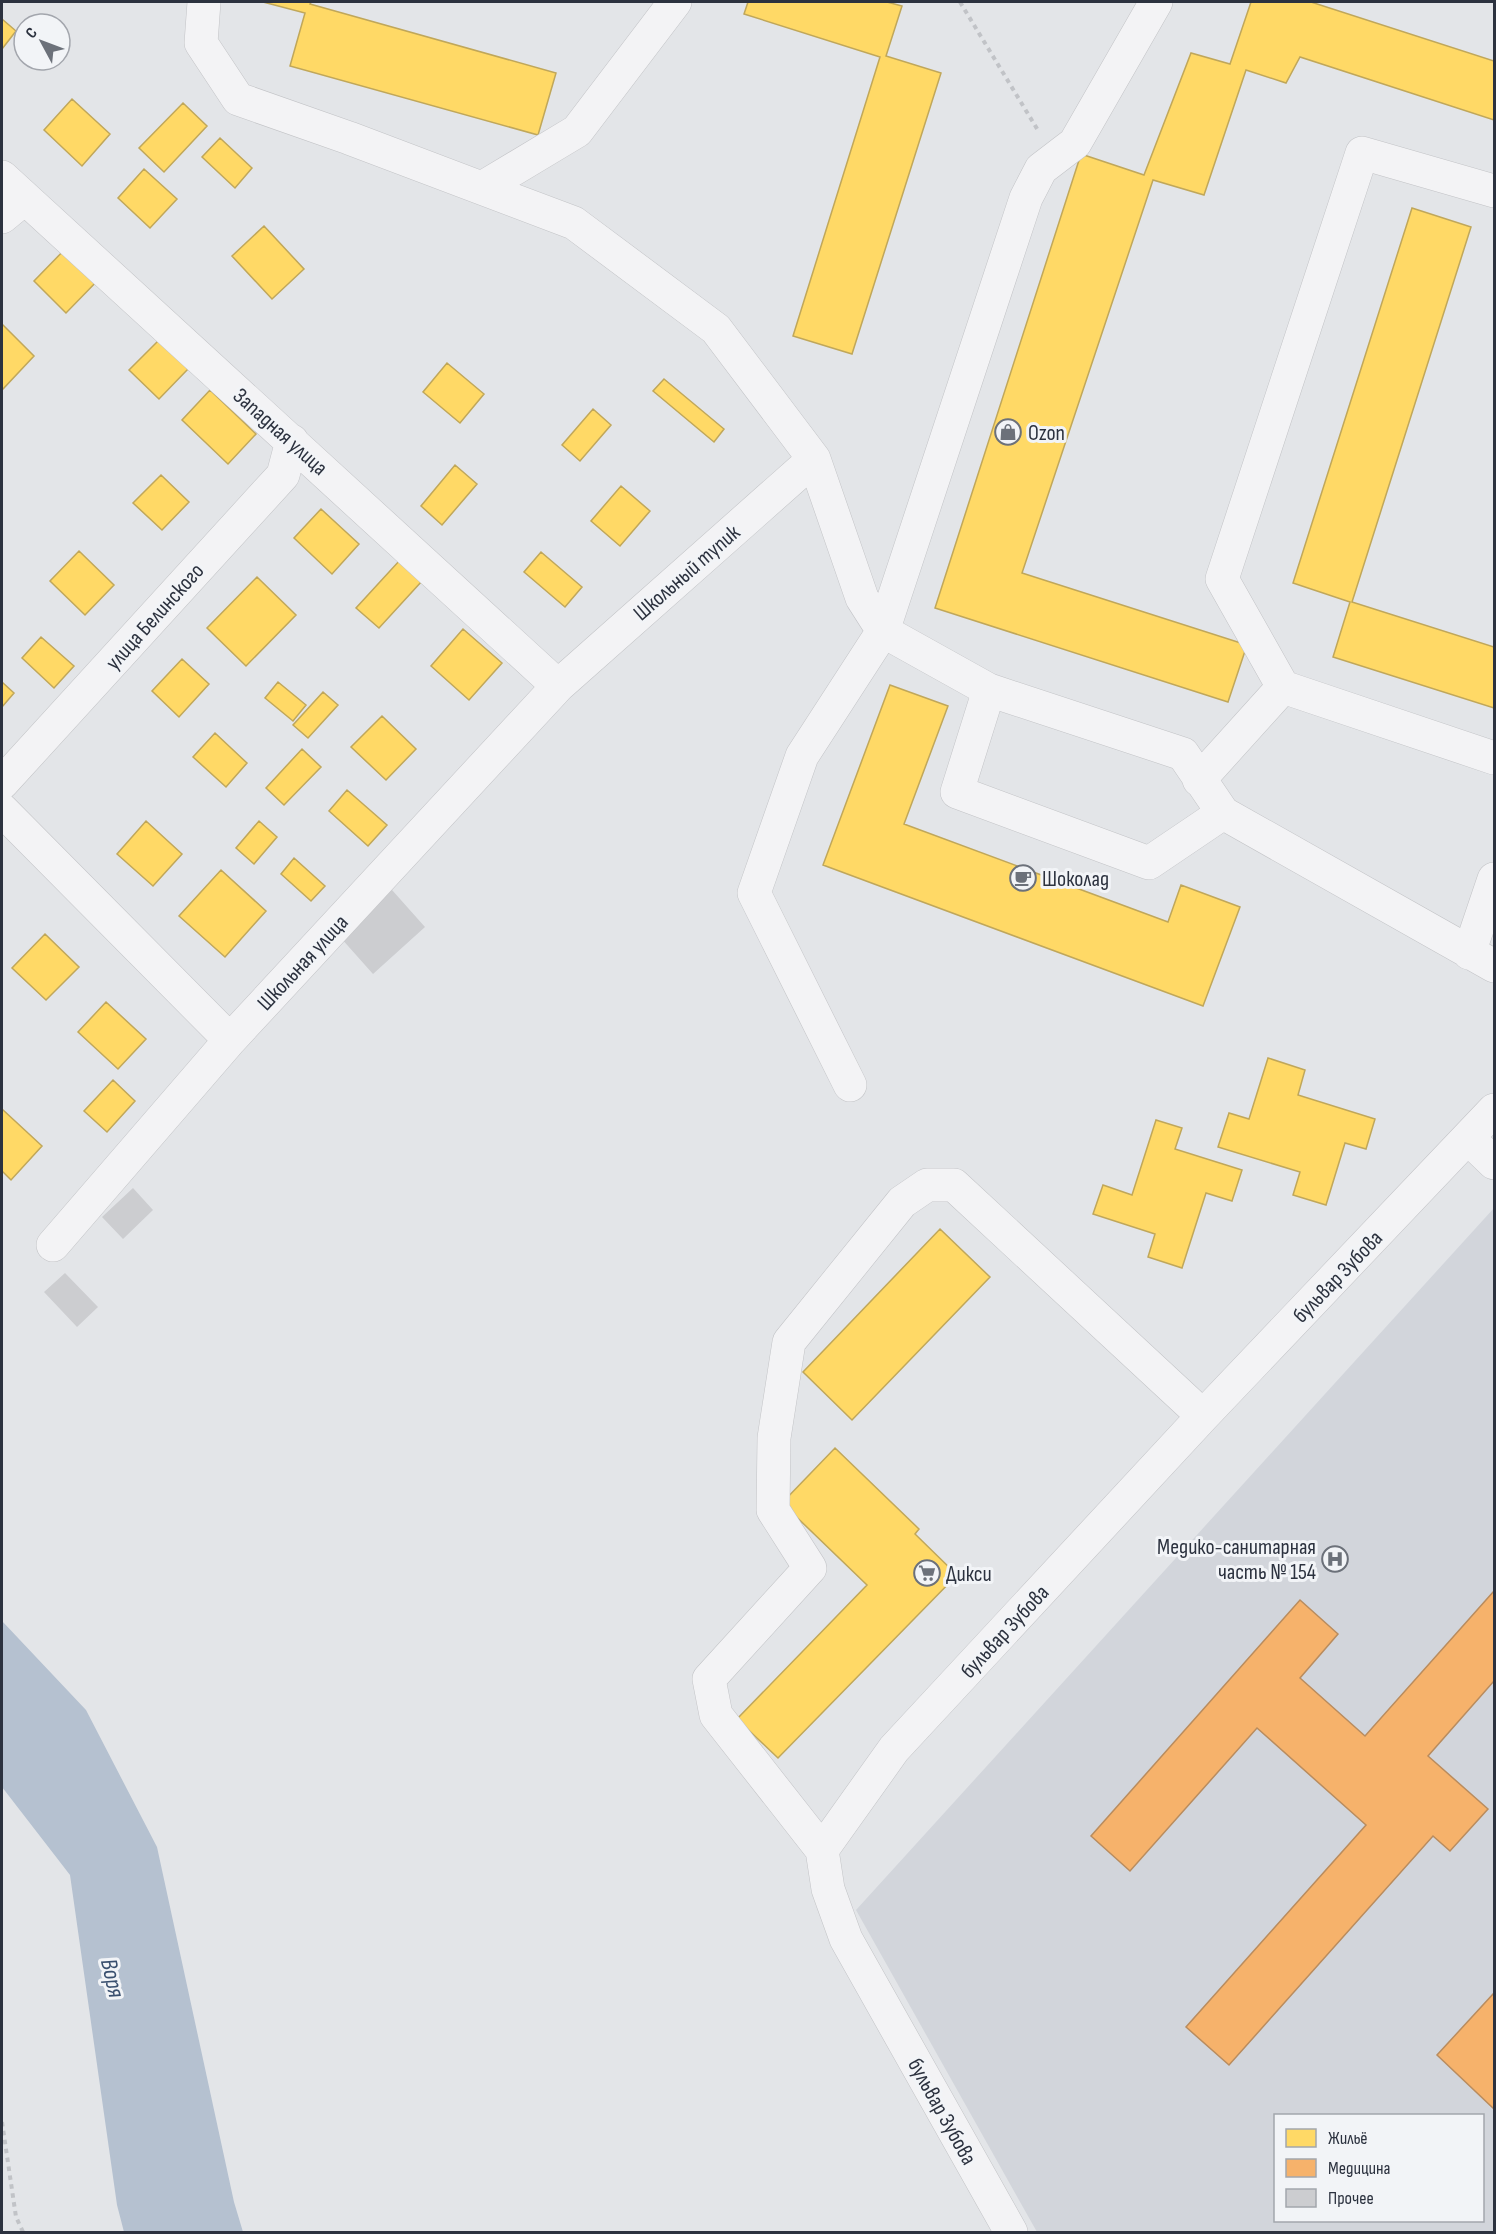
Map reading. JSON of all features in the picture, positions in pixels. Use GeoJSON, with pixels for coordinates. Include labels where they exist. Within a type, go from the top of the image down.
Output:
{"type":"FeatureCollection","features":[{"type":"Feature","properties":{"kind":"street"},"geometry":{"type":"LineString","coordinates":[[180,2],[201,43],[238,99],[349,138],[574,223],[716,329],[814,459],[862,598],[883,631],[989,690],[1183,754],[1223,813],[1482,960],[1494,879]]}},
{"type":"Feature","properties":{"kind":"street"},"geometry":{"type":"LineString","coordinates":[[201,43],[204,2]]}},
{"type":"Feature","properties":{"kind":"street"},"geometry":{"type":"LineString","coordinates":[[482,188],[577,131],[675,2]]}},
{"type":"Feature","properties":{"kind":"street"},"geometry":{"type":"LineString","coordinates":[[850,1085],[754,893],[802,756],[883,631],[1026,198],[1041,169],[1075,143],[1156,2]]}},
{"type":"Feature","properties":{"kind":"street"},"geometry":{"type":"LineString","coordinates":[[1494,191],[1362,153],[1222,579],[1283,687],[1494,758]]}},
{"type":"Feature","properties":{"kind":"street","name":"Западная улица"},"geometry":{"type":"LineString","coordinates":[[9,197],[292,441],[558,686]]}},
{"type":"Feature","properties":{"kind":"street","name":"улица Белинского"},"geometry":{"type":"LineString","coordinates":[[2,783],[283,475],[292,441]]}},
{"type":"Feature","properties":{"kind":"street","name":"Школьный тупик"},"geometry":{"type":"LineString","coordinates":[[558,686],[814,459]]}},
{"type":"Feature","properties":{"kind":"street","name":"Школьная улица"},"geometry":{"type":"LineString","coordinates":[[53,1245],[230,1040],[558,686]]}},
{"type":"Feature","properties":{"kind":"street"},"geometry":{"type":"LineString","coordinates":[[1199,780],[1283,687]]}},
{"type":"Feature","properties":{"kind":"street"},"geometry":{"type":"LineString","coordinates":[[989,690],[957,792],[1149,863],[1223,813]]}},
{"type":"Feature","properties":{"kind":"street"},"geometry":{"type":"LineString","coordinates":[[2,810],[230,1040]]}},
{"type":"Feature","properties":{"kind":"street","name":"бульвар Зубова"},"geometry":{"type":"LineString","coordinates":[[1011,2232],[846,1940],[828,1889],[822,1850],[894,1749],[1203,1416],[1494,1110]]}},
{"type":"Feature","properties":{"kind":"street"},"geometry":{"type":"LineString","coordinates":[[1468,1138],[1494,1162]]}},
{"type":"Feature","properties":{"kind":"street"},"geometry":{"type":"LineString","coordinates":[[822,1850],[716,1714],[710,1679],[810,1568],[773,1510],[774,1438],[789,1342],[902,1202],[927,1185],[954,1185],[1203,1416]]}},
{"type":"Feature","properties":{"kind":"path"},"geometry":{"type":"LineString","coordinates":[[960,2],[1054,158]]}},
{"type":"Feature","properties":{"kind":"path"},"geometry":{"type":"LineString","coordinates":[[2,2122],[16,2217],[23,2232]]}},
{"type":"Feature","properties":{"kind":"shaded area","name":"Медико-санитарная часть № 154"},"geometry":{"type":"Polygon","coordinates":[[[1494,1208],[1494,2232],[1037,2232],[856,1910],[1494,1208]]]}},
{"type":"Feature","properties":{"kind":"water","name":"Воря"},"geometry":{"type":"Polygon","coordinates":[[[2,1621],[86,1710],[157,1847],[234,2202],[243,2232],[124,2232],[117,2205],[70,1875],[2,1787],[2,1621]]]}},
{"type":"Feature","properties":{"kind":"building: Жильё"},"geometry":{"type":"Polygon","coordinates":[[[263,2],[311,2],[310,4],[556,73],[538,135],[290,66],[305,13],[263,2]]]}},
{"type":"Feature","properties":{"kind":"building: Жильё"},"geometry":{"type":"Polygon","coordinates":[[[748,2],[887,2],[902,6],[886,56],[941,73],[852,354],[793,336],[880,57],[744,14],[748,2]]]}},
{"type":"Feature","properties":{"kind":"building: Жильё"},"geometry":{"type":"Polygon","coordinates":[[[1251,2],[1311,2],[1494,61],[1494,120],[1300,57],[1286,83],[1246,70],[1204,195],[1153,180],[1022,573],[1247,645],[1228,702],[935,608],[1081,154],[1144,175],[1191,53],[1230,64],[1251,2]]]}},
{"type":"Feature","properties":{"kind":"building: Жильё"},"geometry":{"type":"Polygon","coordinates":[[[2,19],[12,28],[12,36],[2,49],[2,19]]]}},
{"type":"Feature","properties":{"kind":"building: Жильё"},"geometry":{"type":"Polygon","coordinates":[[[72,99],[110,134],[82,166],[44,130],[72,99]]]}},
{"type":"Feature","properties":{"kind":"building: Жильё"},"geometry":{"type":"Polygon","coordinates":[[[183,103],[207,126],[164,172],[139,148],[183,103]]]}},
{"type":"Feature","properties":{"kind":"building: Жильё"},"geometry":{"type":"Polygon","coordinates":[[[220,138],[252,168],[235,188],[202,157],[220,138]]]}},
{"type":"Feature","properties":{"kind":"building: Жильё"},"geometry":{"type":"Polygon","coordinates":[[[144,169],[177,199],[150,228],[118,198],[144,169]]]}},
{"type":"Feature","properties":{"kind":"building: Жильё"},"geometry":{"type":"Polygon","coordinates":[[[1412,208],[1471,227],[1352,602],[1494,647],[1494,708],[1333,657],[1350,602],[1293,583],[1412,208]]]}},
{"type":"Feature","properties":{"kind":"building: Жильё"},"geometry":{"type":"Polygon","coordinates":[[[264,226],[304,269],[272,299],[232,256],[264,226]]]}},
{"type":"Feature","properties":{"kind":"building: Жильё"},"geometry":{"type":"Polygon","coordinates":[[[70,244],[102,276],[66,313],[34,281],[70,244]]]}},
{"type":"Feature","properties":{"kind":"building: Жильё"},"geometry":{"type":"Polygon","coordinates":[[[2,324],[34,356],[2,390],[2,324]]]}},
{"type":"Feature","properties":{"kind":"building: Жильё"},"geometry":{"type":"Polygon","coordinates":[[[159,340],[188,369],[159,399],[129,370],[159,340]]]}},
{"type":"Feature","properties":{"kind":"building: Жильё"},"geometry":{"type":"Polygon","coordinates":[[[447,363],[484,394],[460,423],[423,392],[447,363]]]}},
{"type":"Feature","properties":{"kind":"building: Жильё"},"geometry":{"type":"Polygon","coordinates":[[[664,379],[724,429],[714,442],[653,391],[664,379]]]}},
{"type":"Feature","properties":{"kind":"building: Жильё"},"geometry":{"type":"Polygon","coordinates":[[[210,390],[256,434],[228,464],[182,420],[210,390]]]}},
{"type":"Feature","properties":{"kind":"building: Жильё"},"geometry":{"type":"Polygon","coordinates":[[[593,409],[611,425],[580,461],[562,445],[593,409]]]}},
{"type":"Feature","properties":{"kind":"building: Жильё"},"geometry":{"type":"Polygon","coordinates":[[[455,465],[477,484],[442,525],[421,506],[455,465]]]}},
{"type":"Feature","properties":{"kind":"building: Жильё"},"geometry":{"type":"Polygon","coordinates":[[[161,475],[189,502],[162,530],[133,503],[161,475]]]}},
{"type":"Feature","properties":{"kind":"building: Жильё"},"geometry":{"type":"Polygon","coordinates":[[[621,486],[650,511],[620,546],[591,521],[621,486]]]}},
{"type":"Feature","properties":{"kind":"building: Жильё"},"geometry":{"type":"Polygon","coordinates":[[[321,509],[359,544],[332,574],[294,538],[321,509]]]}},
{"type":"Feature","properties":{"kind":"building: Жильё"},"geometry":{"type":"Polygon","coordinates":[[[79,551],[114,585],[85,615],[50,581],[79,551]]]}},
{"type":"Feature","properties":{"kind":"building: Жильё"},"geometry":{"type":"Polygon","coordinates":[[[541,552],[582,587],[565,607],[524,572],[541,552]]]}},
{"type":"Feature","properties":{"kind":"building: Жильё"},"geometry":{"type":"Polygon","coordinates":[[[400,560],[422,581],[379,628],[356,608],[400,560]]]}},
{"type":"Feature","properties":{"kind":"building: Жильё"},"geometry":{"type":"Polygon","coordinates":[[[257,577],[296,615],[246,666],[207,628],[257,577]]]}},
{"type":"Feature","properties":{"kind":"building: Жильё"},"geometry":{"type":"Polygon","coordinates":[[[463,629],[502,663],[469,700],[431,666],[463,629]]]}},
{"type":"Feature","properties":{"kind":"building: Жильё"},"geometry":{"type":"Polygon","coordinates":[[[41,637],[74,666],[54,688],[22,658],[41,637]]]}},
{"type":"Feature","properties":{"kind":"building: Жильё"},"geometry":{"type":"Polygon","coordinates":[[[182,659],[209,684],[179,717],[152,691],[182,659]]]}},
{"type":"Feature","properties":{"kind":"building: Жильё"},"geometry":{"type":"Polygon","coordinates":[[[2,682],[14,693],[2,707],[2,682]]]}},
{"type":"Feature","properties":{"kind":"building: Жильё"},"geometry":{"type":"Polygon","coordinates":[[[278,682],[306,705],[293,721],[265,698],[278,682]]]}},
{"type":"Feature","properties":{"kind":"building: Жильё"},"geometry":{"type":"Polygon","coordinates":[[[890,685],[948,706],[904,824],[1168,922],[1181,885],[1240,907],[1203,1006],[823,865],[890,685]]]}},
{"type":"Feature","properties":{"kind":"building: Жильё"},"geometry":{"type":"Polygon","coordinates":[[[323,692],[338,705],[308,738],[293,725],[323,692]]]}},
{"type":"Feature","properties":{"kind":"building: Жильё"},"geometry":{"type":"Polygon","coordinates":[[[382,716],[416,749],[386,780],[351,747],[382,716]]]}},
{"type":"Feature","properties":{"kind":"building: Жильё"},"geometry":{"type":"Polygon","coordinates":[[[215,733],[247,763],[226,787],[193,757],[215,733]]]}},
{"type":"Feature","properties":{"kind":"building: Жильё"},"geometry":{"type":"Polygon","coordinates":[[[302,749],[321,767],[284,805],[266,788],[302,749]]]}},
{"type":"Feature","properties":{"kind":"building: Жильё"},"geometry":{"type":"Polygon","coordinates":[[[347,790],[387,825],[368,846],[329,811],[347,790]]]}},
{"type":"Feature","properties":{"kind":"building: Жильё"},"geometry":{"type":"Polygon","coordinates":[[[146,821],[182,854],[153,886],[117,854],[146,821]]]}},
{"type":"Feature","properties":{"kind":"building: Жильё"},"geometry":{"type":"Polygon","coordinates":[[[259,821],[277,837],[254,864],[236,848],[259,821]]]}},
{"type":"Feature","properties":{"kind":"building: Жильё"},"geometry":{"type":"Polygon","coordinates":[[[294,858],[325,886],[311,901],[281,874],[294,858]]]}},
{"type":"Feature","properties":{"kind":"building: Жильё"},"geometry":{"type":"Polygon","coordinates":[[[221,870],[266,911],[225,957],[179,916],[221,870]]]}},
{"type":"Feature","properties":{"kind":"building: Жильё"},"geometry":{"type":"Polygon","coordinates":[[[45,934],[79,967],[46,1000],[12,968],[45,934]]]}},
{"type":"Feature","properties":{"kind":"building: Жильё"},"geometry":{"type":"Polygon","coordinates":[[[106,1002],[146,1039],[118,1069],[78,1032],[106,1002]]]}},
{"type":"Feature","properties":{"kind":"building: Жильё"},"geometry":{"type":"Polygon","coordinates":[[[1268,1058],[1305,1070],[1298,1095],[1375,1119],[1366,1149],[1345,1143],[1326,1205],[1293,1195],[1300,1172],[1218,1147],[1229,1113],[1249,1119],[1268,1058]]]}},
{"type":"Feature","properties":{"kind":"building: Жильё"},"geometry":{"type":"Polygon","coordinates":[[[113,1080],[135,1101],[107,1132],[84,1111],[113,1080]]]}},
{"type":"Feature","properties":{"kind":"building: Жильё"},"geometry":{"type":"Polygon","coordinates":[[[2,1109],[42,1146],[11,1180],[2,1171],[2,1109]]]}},
{"type":"Feature","properties":{"kind":"building: Жильё"},"geometry":{"type":"Polygon","coordinates":[[[1156,1120],[1182,1128],[1175,1149],[1242,1170],[1232,1201],[1206,1193],[1182,1268],[1148,1257],[1155,1234],[1093,1214],[1103,1185],[1132,1195],[1156,1120]]]}},
{"type":"Feature","properties":{"kind":"building: Жильё"},"geometry":{"type":"Polygon","coordinates":[[[940,1229],[990,1277],[852,1420],[803,1372],[940,1229]]]}},
{"type":"Feature","properties":{"kind":"building: Жильё"},"geometry":{"type":"Polygon","coordinates":[[[835,1448],[919,1529],[915,1534],[957,1575],[778,1758],[737,1719],[867,1585],[782,1503],[835,1448]]]}},
{"type":"Feature","properties":{"kind":"building: Медицина"},"geometry":{"type":"Polygon","coordinates":[[[1494,1591],[1494,1681],[1428,1756],[1488,1809],[1450,1851],[1433,1836],[1229,2065],[1186,2027],[1366,1825],[1257,1728],[1130,1871],[1091,1836],[1300,1600],[1338,1634],[1300,1678],[1365,1736],[1494,1591]]]}},
{"type":"Feature","properties":{"kind":"building: Медицина"},"geometry":{"type":"Polygon","coordinates":[[[1494,1993],[1494,2109],[1437,2055],[1494,1993]]]}},
{"type":"Feature","properties":{"kind":"building: Прочее"},"geometry":{"type":"Polygon","coordinates":[[[392,890],[425,927],[373,974],[340,937],[392,890]]]}},
{"type":"Feature","properties":{"kind":"building: Прочее"},"geometry":{"type":"Polygon","coordinates":[[[133,1188],[153,1210],[123,1239],[102,1217],[133,1188]]]}},
{"type":"Feature","properties":{"kind":"building: Прочее"},"geometry":{"type":"Polygon","coordinates":[[[65,1273],[98,1307],[77,1327],[44,1292],[65,1273]]]}},
{"type":"Feature","properties":{"kind":"place","name":"Ozon"},"geometry":{"type":"Point","coordinates":[1008,432]}},
{"type":"Feature","properties":{"kind":"place","name":"Шоколад"},"geometry":{"type":"Point","coordinates":[1023,878]}},
{"type":"Feature","properties":{"kind":"place","name":"Медико-санитарная часть № 154"},"geometry":{"type":"Point","coordinates":[1335,1559]}},
{"type":"Feature","properties":{"kind":"place","name":"Дикси"},"geometry":{"type":"Point","coordinates":[927,1573]}}]}
